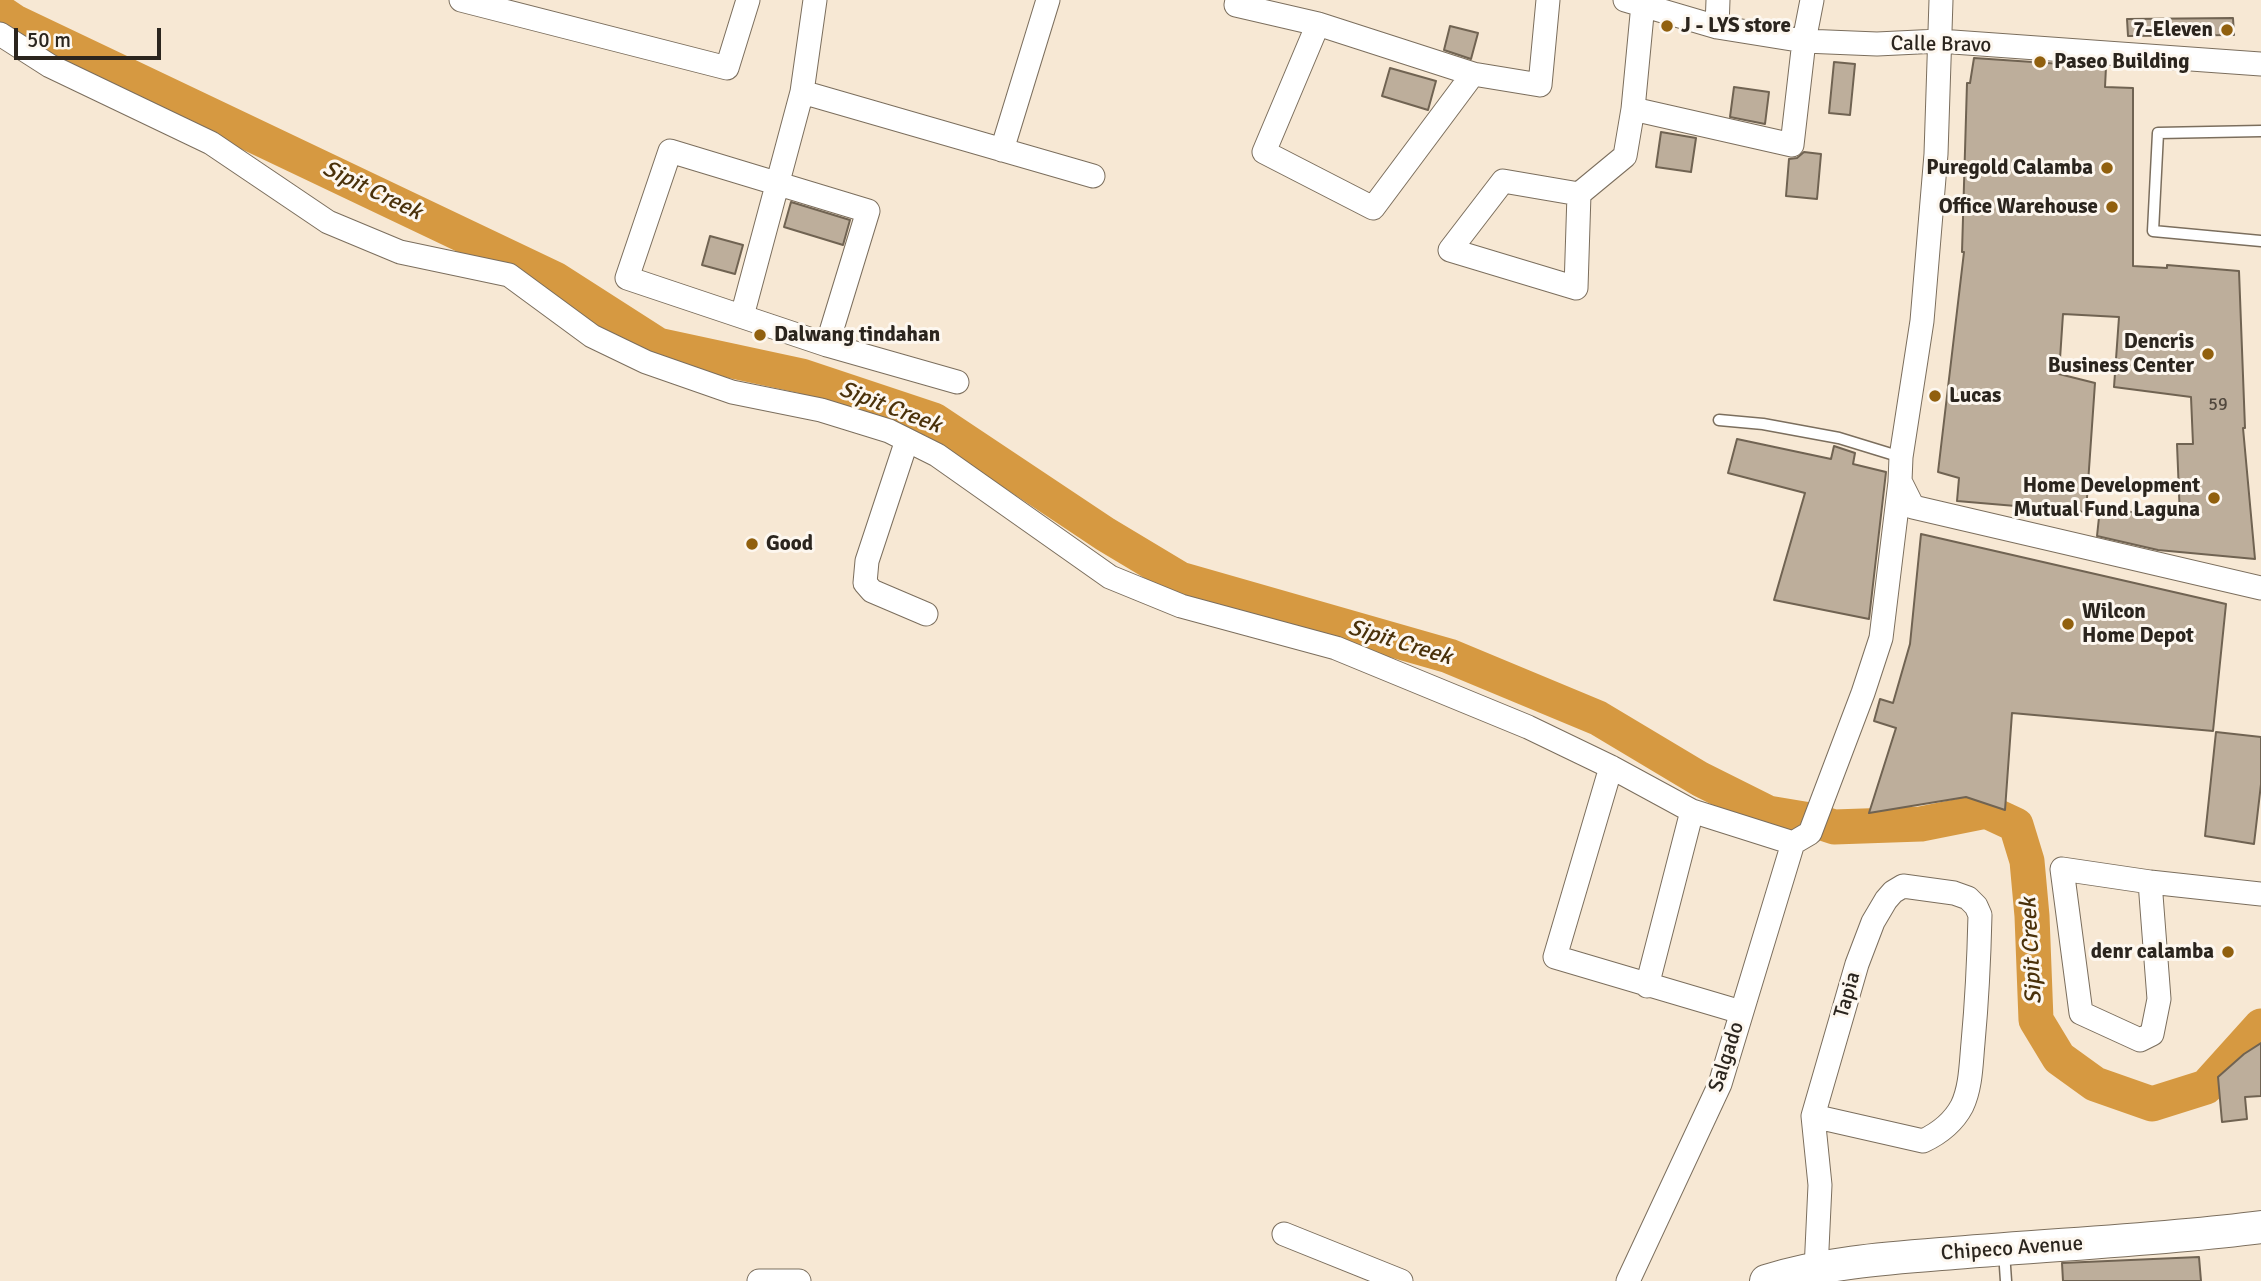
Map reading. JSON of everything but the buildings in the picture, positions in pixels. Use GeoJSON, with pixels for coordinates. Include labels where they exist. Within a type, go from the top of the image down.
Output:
{"type":"FeatureCollection","features":[{"type":"Feature","properties":{"kind":"main road","name":"Chipeco Avenue"},"geometry":{"type":"LineString","coordinates":[[1766,1281],[1792,1273],[1866,1261],[2186,1237],[2261,1227]]}},
{"type":"Feature","properties":{"kind":"street"},"geometry":{"type":"LineString","coordinates":[[461,0],[727,68],[748,0]]}},
{"type":"Feature","properties":{"kind":"street"},"geometry":{"type":"LineString","coordinates":[[742,316],[802,92],[815,0]]}},
{"type":"Feature","properties":{"kind":"street"},"geometry":{"type":"LineString","coordinates":[[1002,150],[1048,0]]}},
{"type":"Feature","properties":{"kind":"street"},"geometry":{"type":"LineString","coordinates":[[1237,0],[1236,5],[1318,24],[1473,74],[1540,85],[1548,0]]}},
{"type":"Feature","properties":{"kind":"street"},"geometry":{"type":"LineString","coordinates":[[1717,27],[1718,0]]}},
{"type":"Feature","properties":{"kind":"street"},"geometry":{"type":"LineString","coordinates":[[1633,108],[1793,145],[1804,41],[1812,0]]}},
{"type":"Feature","properties":{"kind":"street","name":"Salgado"},"geometry":{"type":"LineString","coordinates":[[1629,1281],[1720,1084],[1741,1012],[1802,838],[1821,807],[1881,638],[1901,457],[1922,321],[1936,154],[1941,0]]}},
{"type":"Feature","properties":{"kind":"street"},"geometry":{"type":"LineString","coordinates":[[1579,194],[1503,181],[1450,250],[1576,288],[1579,194],[1625,156],[1633,108],[1634,2]]}},
{"type":"Feature","properties":{"kind":"street","name":"Calle Bravo"},"geometry":{"type":"LineString","coordinates":[[1634,2],[1717,27],[1804,41],[1877,44],[1938,41],[2261,64]]}},
{"type":"Feature","properties":{"kind":"street"},"geometry":{"type":"LineString","coordinates":[[1318,24],[1264,152],[1373,208],[1473,74]]}},
{"type":"Feature","properties":{"kind":"street"},"geometry":{"type":"LineString","coordinates":[[0,34],[50,66],[212,143],[328,222],[400,252],[509,275],[592,336],[646,362],[732,392],[821,410],[889,431],[937,455],[1110,577],[1181,606],[1336,648],[1528,727],[1611,767],[1692,811],[1802,838]]}},
{"type":"Feature","properties":{"kind":"street"},"geometry":{"type":"LineString","coordinates":[[802,92],[1093,176]]}},
{"type":"Feature","properties":{"kind":"street"},"geometry":{"type":"LineString","coordinates":[[827,345],[868,211],[670,150],[627,278],[827,345],[957,382]]}},
{"type":"Feature","properties":{"kind":"street"},"geometry":{"type":"LineString","coordinates":[[907,440],[867,561],[865,580],[872,591],[926,614]]}},
{"type":"Feature","properties":{"kind":"street"},"geometry":{"type":"LineString","coordinates":[[1900,481],[1913,507],[2261,588]]}},
{"type":"Feature","properties":{"kind":"street"},"geometry":{"type":"LineString","coordinates":[[1611,767],[1555,957],[1741,1012]]}},
{"type":"Feature","properties":{"kind":"street"},"geometry":{"type":"LineString","coordinates":[[1647,986],[1692,811]]}},
{"type":"Feature","properties":{"kind":"street"},"geometry":{"type":"LineString","coordinates":[[2150,882],[2159,999],[2152,1034],[2140,1040],[2081,1013],[2062,869],[2261,894]]}},
{"type":"Feature","properties":{"kind":"street","name":"Tapia"},"geometry":{"type":"LineString","coordinates":[[1813,1116],[1923,1141],[1938,1134],[1951,1123],[1962,1106],[1969,1086],[1978,985],[1979,915],[1976,905],[1968,898],[1954,893],[1903,886],[1893,892],[1879,911],[1857,964],[1813,1116],[1819,1185],[1816,1270]]}},
{"type":"Feature","properties":{"kind":"street"},"geometry":{"type":"LineString","coordinates":[[1284,1234],[1401,1281]]}},
{"type":"Feature","properties":{"kind":"street"},"geometry":{"type":"LineString","coordinates":[[759,1281],[799,1281]]}},
{"type":"Feature","properties":{"kind":"lane"},"geometry":{"type":"LineString","coordinates":[[2261,131],[2158,132],[2153,231],[2261,241]]}},
{"type":"Feature","properties":{"kind":"lane"},"geometry":{"type":"LineString","coordinates":[[1719,420],[1763,424],[1839,438],[1901,457]]}},
{"type":"Feature","properties":{"kind":"lane"},"geometry":{"type":"LineString","coordinates":[[2004,1249],[2006,1281]]}},
{"type":"Feature","properties":{"kind":"waterway","name":"Sipit Creek"},"geometry":{"type":"LineString","coordinates":[[0,12],[15,22],[555,279],[658,345],[802,376],[934,420],[1105,534],[1180,579],[1449,656],[1598,718],[1700,779],[1768,813],[1816,821],[1834,827],[1921,824],[1986,811],[2016,825],[2027,861],[2036,1020],[2059,1058],[2095,1084],[2152,1104],[2206,1087],[2261,1026]]}},
{"type":"Feature","properties":{"kind":"place","name":"J - LYS store"},"geometry":{"type":"Point","coordinates":[1667,26]}},
{"type":"Feature","properties":{"kind":"place","name":"7-Eleven"},"geometry":{"type":"Point","coordinates":[2227,30]}},
{"type":"Feature","properties":{"kind":"place","name":"Paseo Building"},"geometry":{"type":"Point","coordinates":[2040,62]}},
{"type":"Feature","properties":{"kind":"place","name":"Puregold Calamba"},"geometry":{"type":"Point","coordinates":[2107,168]}},
{"type":"Feature","properties":{"kind":"place","name":"Office Warehouse"},"geometry":{"type":"Point","coordinates":[2112,207]}},
{"type":"Feature","properties":{"kind":"place","name":"Dalwang tindahan"},"geometry":{"type":"Point","coordinates":[760,335]}},
{"type":"Feature","properties":{"kind":"place","name":"Dencris Business Center"},"geometry":{"type":"Point","coordinates":[2208,354]}},
{"type":"Feature","properties":{"kind":"place","name":"Lucas"},"geometry":{"type":"Point","coordinates":[1935,396]}},
{"type":"Feature","properties":{"kind":"place","name":"Home Development Mutual Fund Laguna"},"geometry":{"type":"Point","coordinates":[2214,498]}},
{"type":"Feature","properties":{"kind":"place","name":"Good"},"geometry":{"type":"Point","coordinates":[752,544]}},
{"type":"Feature","properties":{"kind":"place","name":"Wilcon Home Depot"},"geometry":{"type":"Point","coordinates":[2068,624]}},
{"type":"Feature","properties":{"kind":"place","name":"denr calamba"},"geometry":{"type":"Point","coordinates":[2228,952]}}]}
